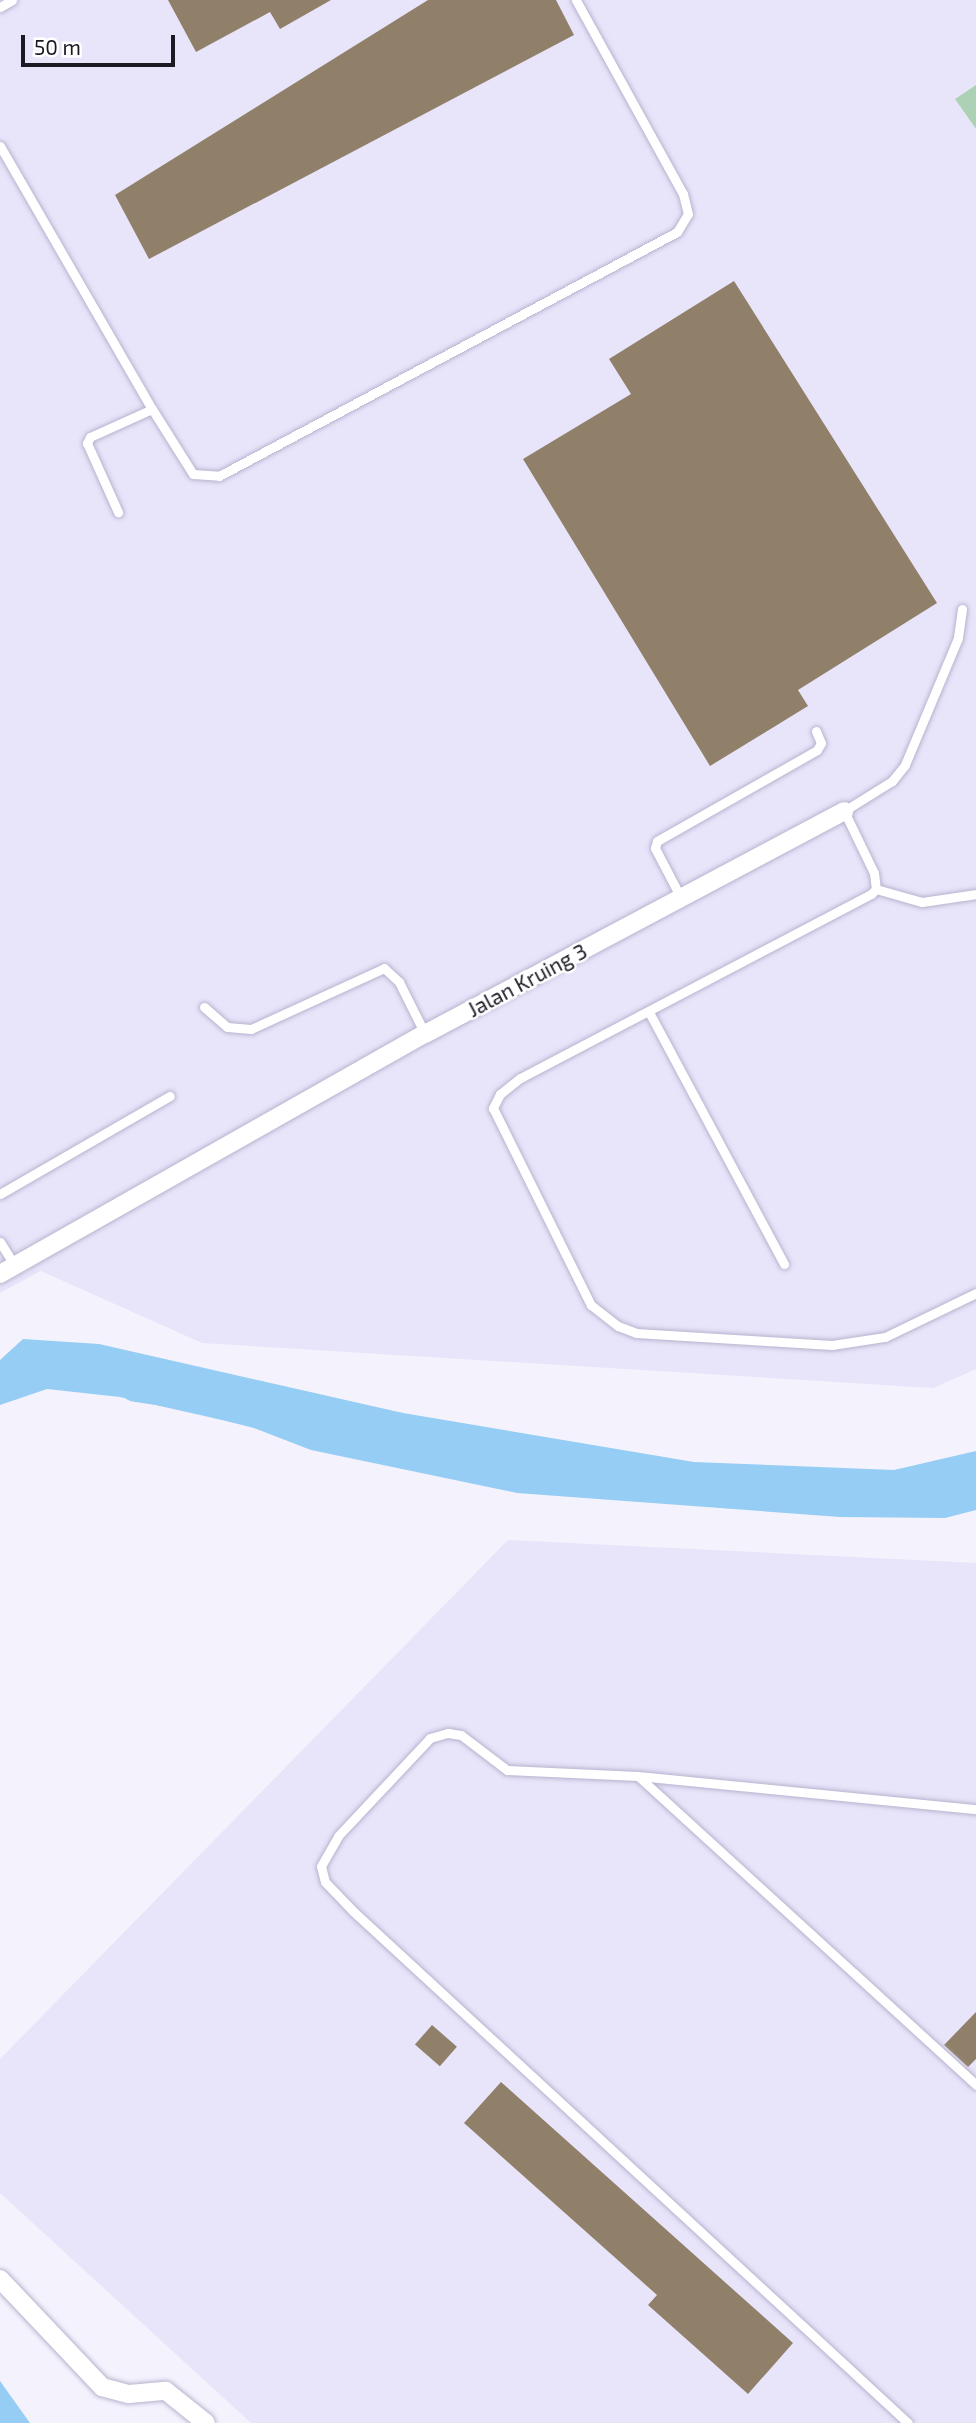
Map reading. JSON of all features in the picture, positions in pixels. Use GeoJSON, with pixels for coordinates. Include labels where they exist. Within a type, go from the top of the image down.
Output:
{"type":"FeatureCollection","features":[{"type":"Feature","properties":{"kind":"street","name":"Jalan Kruing 3"},"geometry":{"type":"LineString","coordinates":[[8,1270],[425,1034],[844,811]]}},
{"type":"Feature","properties":{"kind":"street"},"geometry":{"type":"LineString","coordinates":[[0,2279],[102,2387],[119,2393],[166,2391],[206,2423]]}},
{"type":"Feature","properties":{"kind":"lane"},"geometry":{"type":"LineString","coordinates":[[0,7],[12,0]]}},
{"type":"Feature","properties":{"kind":"lane"},"geometry":{"type":"LineString","coordinates":[[0,146],[152,409],[193,474],[219,476],[677,232],[688,214],[683,194],[576,0]]}},
{"type":"Feature","properties":{"kind":"lane"},"geometry":{"type":"LineString","coordinates":[[118,512],[87,443],[90,437],[152,409]]}},
{"type":"Feature","properties":{"kind":"lane","name":"Jalan Kruing 3"},"geometry":{"type":"LineString","coordinates":[[844,811],[892,781],[905,765],[958,638],[962,609]]}},
{"type":"Feature","properties":{"kind":"lane"},"geometry":{"type":"LineString","coordinates":[[681,898],[655,848],[657,841],[817,750],[821,743],[816,731]]}},
{"type":"Feature","properties":{"kind":"lane"},"geometry":{"type":"LineString","coordinates":[[844,811],[874,873],[876,889]]}},
{"type":"Feature","properties":{"kind":"lane"},"geometry":{"type":"LineString","coordinates":[[876,889],[922,902],[976,894]]}},
{"type":"Feature","properties":{"kind":"lane"},"geometry":{"type":"LineString","coordinates":[[876,889],[865,899],[520,1078],[499,1094],[493,1108],[591,1305],[603,1318],[636,1333],[832,1345],[885,1337],[976,1293]]}},
{"type":"Feature","properties":{"kind":"lane"},"geometry":{"type":"LineString","coordinates":[[204,1007],[227,1027],[251,1029],[384,968],[399,982],[425,1034]]}},
{"type":"Feature","properties":{"kind":"lane"},"geometry":{"type":"LineString","coordinates":[[649,1012],[784,1264]]}},
{"type":"Feature","properties":{"kind":"lane"},"geometry":{"type":"LineString","coordinates":[[0,1194],[170,1096]]}},
{"type":"Feature","properties":{"kind":"lane"},"geometry":{"type":"LineString","coordinates":[[0,1242],[8,1270]]}},
{"type":"Feature","properties":{"kind":"lane"},"geometry":{"type":"LineString","coordinates":[[908,2423],[353,1911],[323,1877],[323,1856],[338,1836],[436,1735],[461,1735],[507,1770],[638,1776],[976,1809]]}},
{"type":"Feature","properties":{"kind":"lane"},"geometry":{"type":"LineString","coordinates":[[638,1776],[976,2085]]}},
{"type":"Feature","properties":{"kind":"shaded area"},"geometry":{"type":"Polygon","coordinates":[[[0,0],[976,0],[976,85],[955,99],[976,129],[976,1369],[933,1388],[202,1343],[41,1271],[0,1293],[0,0]]]}},
{"type":"Feature","properties":{"kind":"shaded area"},"geometry":{"type":"Polygon","coordinates":[[[508,1540],[976,1563],[976,2423],[251,2423],[0,2193],[0,2059],[508,1540]]]}},
{"type":"Feature","properties":{"kind":"green space"},"geometry":{"type":"Polygon","coordinates":[[[976,85],[976,129],[955,99],[976,85]]]}},
{"type":"Feature","properties":{"kind":"water"},"geometry":{"type":"Polygon","coordinates":[[[23,1339],[99,1344],[403,1413],[694,1462],[894,1470],[976,1451],[976,1510],[945,1518],[840,1517],[517,1493],[311,1450],[249,1426],[120,1397],[47,1389],[0,1405],[0,1360],[23,1339]]]}},
{"type":"Feature","properties":{"kind":"water"},"geometry":{"type":"Polygon","coordinates":[[[0,2381],[30,2423],[0,2423],[0,2381]]]}},
{"type":"Feature","properties":{"kind":"building"},"geometry":{"type":"Polygon","coordinates":[[[168,0],[331,0],[280,29],[270,12],[196,52],[168,0]]]}},
{"type":"Feature","properties":{"kind":"building"},"geometry":{"type":"Polygon","coordinates":[[[428,0],[556,0],[574,35],[149,259],[115,195],[428,0]]]}},
{"type":"Feature","properties":{"kind":"building"},"geometry":{"type":"Polygon","coordinates":[[[734,281],[937,603],[798,690],[808,706],[710,766],[523,459],[631,394],[609,359],[734,281]]]}},
{"type":"Feature","properties":{"kind":"building"},"geometry":{"type":"Polygon","coordinates":[[[976,2012],[976,2059],[968,2067],[944,2045],[976,2012]]]}},
{"type":"Feature","properties":{"kind":"building"},"geometry":{"type":"Polygon","coordinates":[[[432,2025],[457,2047],[440,2066],[415,2045],[432,2025]]]}},
{"type":"Feature","properties":{"kind":"building"},"geometry":{"type":"Polygon","coordinates":[[[501,2082],[793,2343],[748,2394],[648,2305],[657,2295],[464,2123],[501,2082]]]}},
{"type":"Feature","properties":{"kind":"waterway"},"geometry":{"type":"LineString","coordinates":[[136,1383],[177,1389],[477,1465]]}}]}
